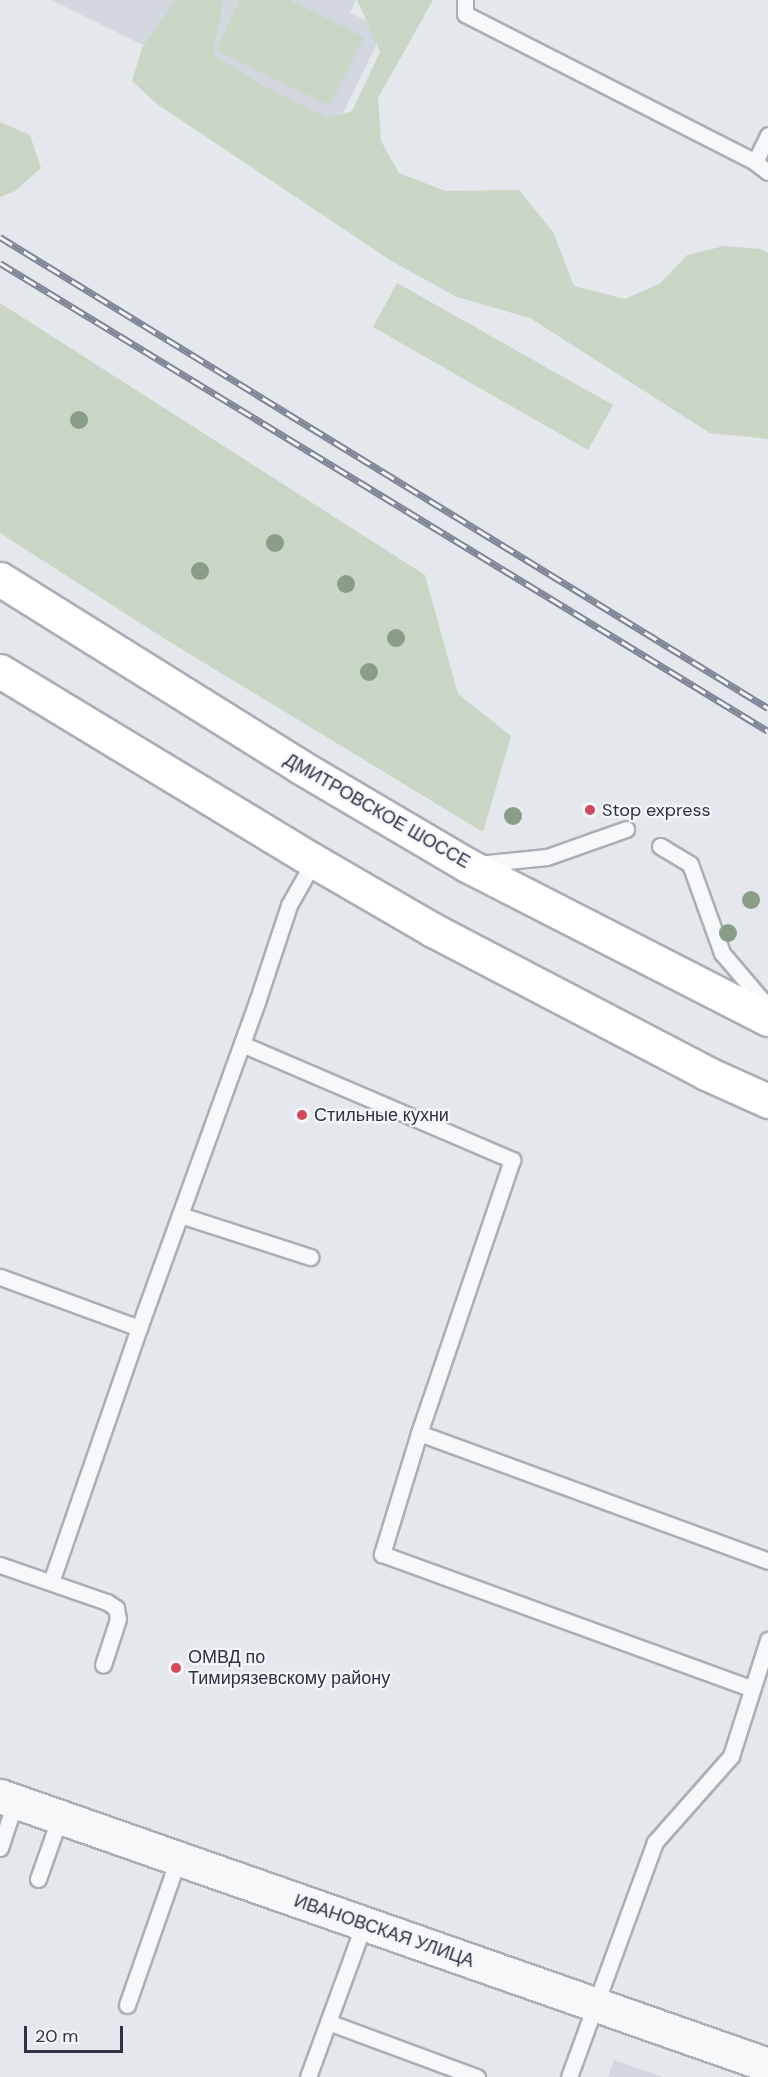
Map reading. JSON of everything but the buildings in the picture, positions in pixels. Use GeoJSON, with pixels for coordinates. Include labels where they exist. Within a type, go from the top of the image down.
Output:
{"type":"FeatureCollection","features":[{"type":"Feature","properties":{"kind":"main road","name":"ДМИТРОВСКОЕ ШОССЕ"},"geometry":{"type":"LineString","coordinates":[[0,579],[299,766],[467,865],[768,1019]]}},
{"type":"Feature","properties":{"kind":"main road"},"geometry":{"type":"LineString","coordinates":[[0,671],[314,861],[454,941],[706,1073],[768,1101]]}},
{"type":"Feature","properties":{"kind":"street","name":"ИВАНОВСКАЯ УЛИЦА"},"geometry":{"type":"LineString","coordinates":[[7,1799],[768,2065]]}},
{"type":"Feature","properties":{"kind":"lane"},"geometry":{"type":"LineString","coordinates":[[465,0],[465,14],[755,162],[768,172]]}},
{"type":"Feature","properties":{"kind":"lane"},"geometry":{"type":"LineString","coordinates":[[755,162],[768,135]]}},
{"type":"Feature","properties":{"kind":"lane"},"geometry":{"type":"LineString","coordinates":[[467,865],[547,857],[626,829]]}},
{"type":"Feature","properties":{"kind":"lane"},"geometry":{"type":"LineString","coordinates":[[660,846],[690,864],[722,953],[768,1007]]}},
{"type":"Feature","properties":{"kind":"lane"},"geometry":{"type":"LineString","coordinates":[[51,1582],[139,1328],[242,1044],[289,904],[314,861]]}},
{"type":"Feature","properties":{"kind":"lane"},"geometry":{"type":"LineString","coordinates":[[242,1044],[512,1161],[418,1433],[382,1554],[751,1688]]}},
{"type":"Feature","properties":{"kind":"lane"},"geometry":{"type":"LineString","coordinates":[[180,1215],[310,1257]]}},
{"type":"Feature","properties":{"kind":"lane"},"geometry":{"type":"LineString","coordinates":[[0,1277],[139,1328]]}},
{"type":"Feature","properties":{"kind":"lane"},"geometry":{"type":"LineString","coordinates":[[418,1433],[768,1562]]}},
{"type":"Feature","properties":{"kind":"lane"},"geometry":{"type":"LineString","coordinates":[[0,1565],[107,1602],[116,1608],[118,1619],[104,1665]]}},
{"type":"Feature","properties":{"kind":"lane"},"geometry":{"type":"LineString","coordinates":[[569,2077],[655,1842],[731,1756],[768,1640]]}},
{"type":"Feature","properties":{"kind":"lane"},"geometry":{"type":"LineString","coordinates":[[0,1848],[7,1799]]}},
{"type":"Feature","properties":{"kind":"lane"},"geometry":{"type":"LineString","coordinates":[[38,1879],[60,1818]]}},
{"type":"Feature","properties":{"kind":"lane"},"geometry":{"type":"LineString","coordinates":[[127,2005],[178,1859]]}},
{"type":"Feature","properties":{"kind":"lane"},"geometry":{"type":"LineString","coordinates":[[308,2077],[364,1924]]}},
{"type":"Feature","properties":{"kind":"lane"},"geometry":{"type":"LineString","coordinates":[[328,2022],[477,2077]]}},
{"type":"Feature","properties":{"kind":"shaded area"},"geometry":{"type":"Polygon","coordinates":[[[51,0],[356,0],[350,13],[384,29],[331,137],[51,0]]]}},
{"type":"Feature","properties":{"kind":"shaded area"},"geometry":{"type":"Polygon","coordinates":[[[614,2060],[663,2077],[608,2077],[614,2060]]]}},
{"type":"Feature","properties":{"kind":"green space"},"geometry":{"type":"Polygon","coordinates":[[[176,0],[223,0],[213,54],[260,84],[328,118],[352,111],[380,52],[357,0],[433,0],[378,98],[381,141],[399,173],[445,191],[519,190],[553,232],[574,286],[625,299],[661,283],[687,255],[724,246],[761,249],[768,253],[768,439],[710,433],[530,318],[457,297],[393,262],[157,104],[132,81],[142,48],[176,0]]]}},
{"type":"Feature","properties":{"kind":"green space"},"geometry":{"type":"Polygon","coordinates":[[[240,0],[289,0],[364,37],[330,106],[216,50],[240,0]]]}},
{"type":"Feature","properties":{"kind":"green space"},"geometry":{"type":"Polygon","coordinates":[[[0,122],[30,135],[41,168],[15,191],[0,197],[0,122]]]}},
{"type":"Feature","properties":{"kind":"green space"},"geometry":{"type":"Polygon","coordinates":[[[397,283],[613,405],[588,450],[373,327],[397,283]]]}},
{"type":"Feature","properties":{"kind":"green space"},"geometry":{"type":"Polygon","coordinates":[[[0,303],[425,575],[458,694],[511,736],[483,832],[165,639],[0,533],[0,303]]]}},
{"type":"Feature","properties":{"kind":"railway"},"geometry":{"type":"LineString","coordinates":[[0,237],[768,708]]}},
{"type":"Feature","properties":{"kind":"railway"},"geometry":{"type":"LineString","coordinates":[[0,263],[768,731]]}},
{"type":"Feature","properties":{"kind":"place","name":"Stop express"},"geometry":{"type":"Point","coordinates":[590,810]}},
{"type":"Feature","properties":{"kind":"place","name":"Стильные кухни"},"geometry":{"type":"Point","coordinates":[302,1115]}},
{"type":"Feature","properties":{"kind":"place","name":"ОМВД по Тимирязевскому району"},"geometry":{"type":"Point","coordinates":[176,1668]}}]}
